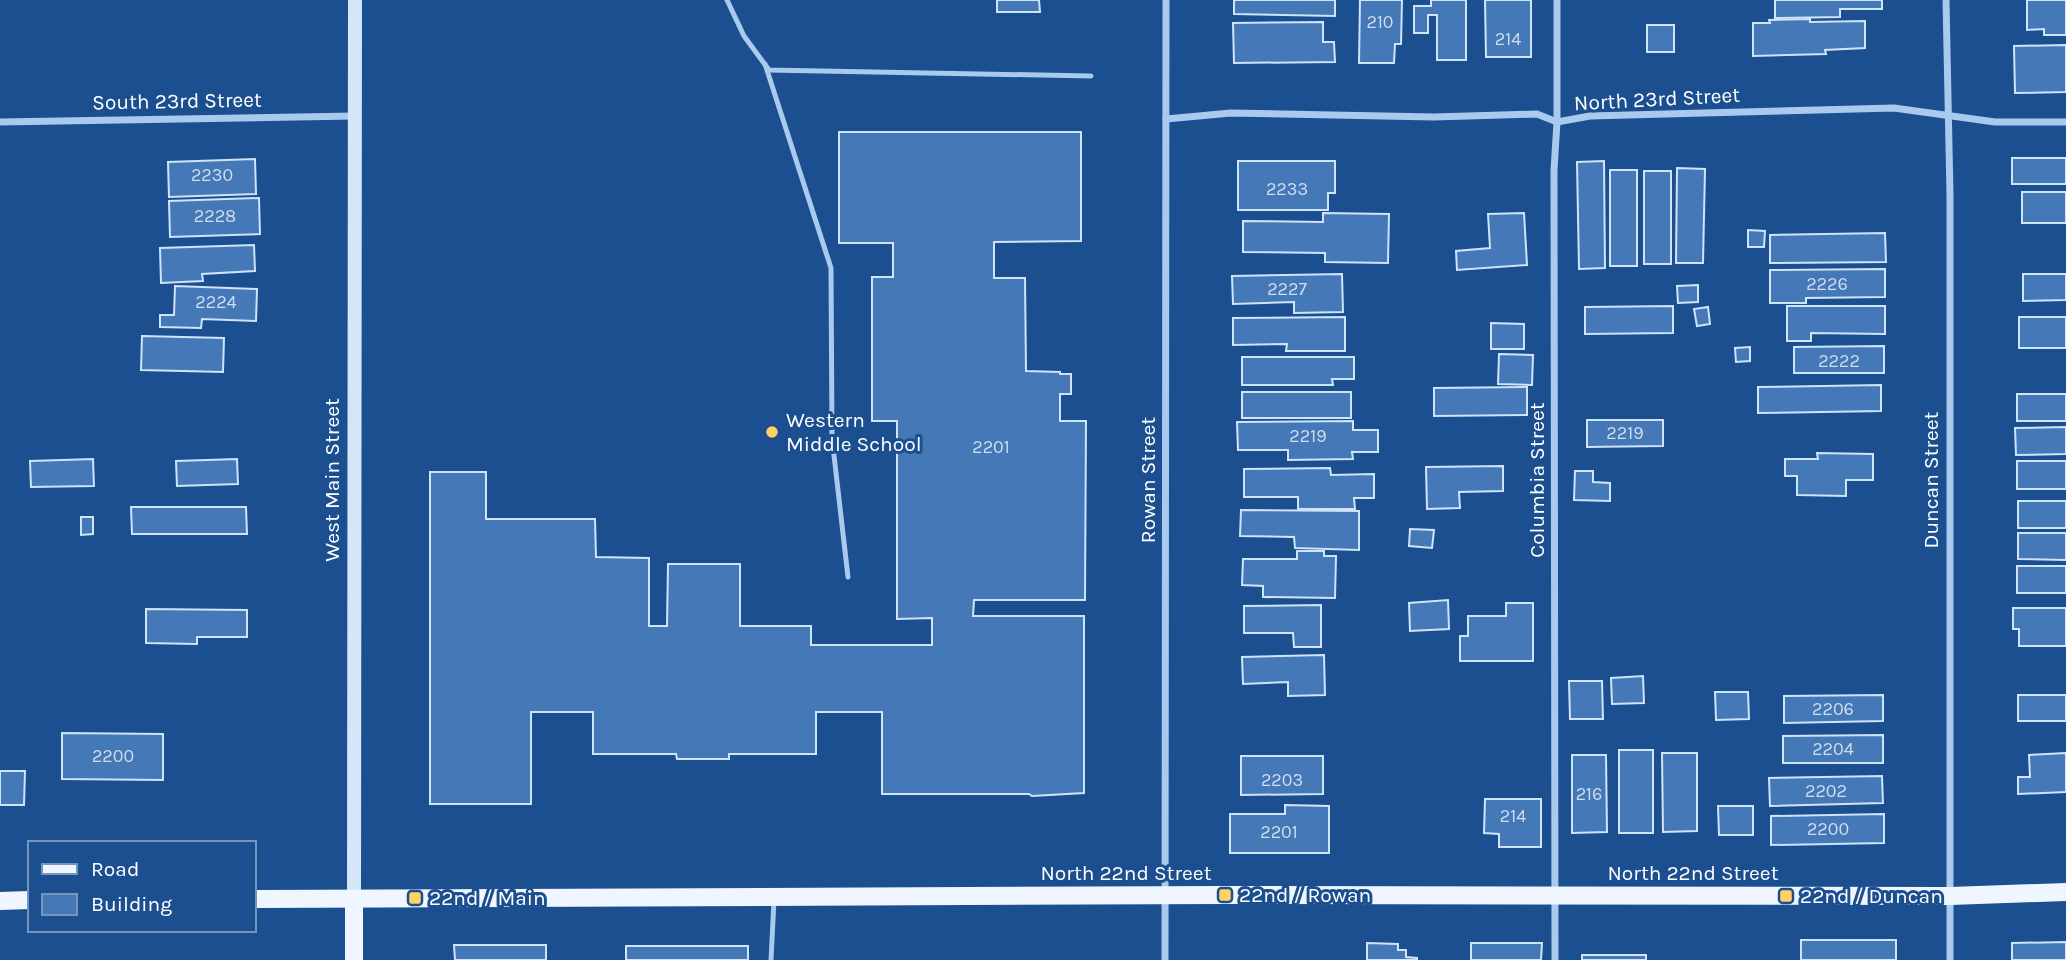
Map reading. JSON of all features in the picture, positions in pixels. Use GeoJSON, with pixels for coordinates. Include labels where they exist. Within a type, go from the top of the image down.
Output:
{"type":"FeatureCollection","features":[{"type":"Feature","properties":{"kind":"main road","name":"North 22nd Street"},"geometry":{"type":"LineString","coordinates":[[256,899],[1950,896],[2066,892]]}},
{"type":"Feature","properties":{"kind":"main road","name":"West Main Street"},"geometry":{"type":"LineString","coordinates":[[354,899],[354,960]]}},
{"type":"Feature","properties":{"kind":"main road"},"geometry":{"type":"LineString","coordinates":[[0,901],[28,900]]}},
{"type":"Feature","properties":{"kind":"street","name":"West Main Street"},"geometry":{"type":"LineString","coordinates":[[354,899],[355,0]]}},
{"type":"Feature","properties":{"kind":"street","name":"Rowan Street"},"geometry":{"type":"LineString","coordinates":[[1165,960],[1166,0]]}},
{"type":"Feature","properties":{"kind":"street","name":"Columbia Street"},"geometry":{"type":"LineString","coordinates":[[1555,960],[1554,170],[1557,122],[1557,0]]}},
{"type":"Feature","properties":{"kind":"street","name":"Duncan Street"},"geometry":{"type":"LineString","coordinates":[[1946,0],[1950,195],[1950,960]]}},
{"type":"Feature","properties":{"kind":"street","name":"North 23rd Street"},"geometry":{"type":"LineString","coordinates":[[1166,119],[1231,113],[1434,117],[1537,114],[1557,122],[1590,116],[1894,107],[1947,117],[1995,122],[2066,122]]}},
{"type":"Feature","properties":{"kind":"street","name":"South 23rd Street"},"geometry":{"type":"LineString","coordinates":[[0,122],[355,116]]}},
{"type":"Feature","properties":{"kind":"lane"},"geometry":{"type":"LineString","coordinates":[[727,0],[744,36],[769,70],[1091,76]]}},
{"type":"Feature","properties":{"kind":"lane"},"geometry":{"type":"LineString","coordinates":[[765,64],[831,268],[832,438],[848,577]]}},
{"type":"Feature","properties":{"kind":"lane"},"geometry":{"type":"LineString","coordinates":[[771,960],[775,897]]}},
{"type":"Feature","properties":{"kind":"building"},"geometry":{"type":"Polygon","coordinates":[[[997,0],[1039,0],[1040,12],[997,12],[997,0]]]}},
{"type":"Feature","properties":{"kind":"building"},"geometry":{"type":"Polygon","coordinates":[[[1234,0],[1335,0],[1335,16],[1234,14],[1234,0]]]}},
{"type":"Feature","properties":{"kind":"building"},"geometry":{"type":"Polygon","coordinates":[[[1360,0],[1402,0],[1401,44],[1395,44],[1394,63],[1359,63],[1360,0]]]}},
{"type":"Feature","properties":{"kind":"building"},"geometry":{"type":"Polygon","coordinates":[[[1431,0],[1466,0],[1466,60],[1437,60],[1437,15],[1428,15],[1428,33],[1414,33],[1414,6],[1431,6],[1431,0]]]}},
{"type":"Feature","properties":{"kind":"building"},"geometry":{"type":"Polygon","coordinates":[[[1485,0],[1531,0],[1531,57],[1486,57],[1485,0]]]}},
{"type":"Feature","properties":{"kind":"building"},"geometry":{"type":"Polygon","coordinates":[[[1775,0],[1882,0],[1882,9],[1840,9],[1840,17],[1775,18],[1775,0]]]}},
{"type":"Feature","properties":{"kind":"building"},"geometry":{"type":"Polygon","coordinates":[[[2027,0],[2066,0],[2066,35],[2044,35],[2044,29],[2027,30],[2027,0]]]}},
{"type":"Feature","properties":{"kind":"building"},"geometry":{"type":"Polygon","coordinates":[[[1810,19],[1810,22],[1865,21],[1865,48],[1825,50],[1826,54],[1753,56],[1753,23],[1810,19]]]}},
{"type":"Feature","properties":{"kind":"building"},"geometry":{"type":"Polygon","coordinates":[[[1323,22],[1323,42],[1334,42],[1335,62],[1234,63],[1233,23],[1323,22]]]}},
{"type":"Feature","properties":{"kind":"building"},"geometry":{"type":"Polygon","coordinates":[[[1647,25],[1674,25],[1674,52],[1647,52],[1647,25]]]}},
{"type":"Feature","properties":{"kind":"building"},"geometry":{"type":"Polygon","coordinates":[[[2066,45],[2066,92],[2015,93],[2014,46],[2066,45]]]}},
{"type":"Feature","properties":{"kind":"building"},"geometry":{"type":"Polygon","coordinates":[[[839,132],[1081,132],[1081,241],[994,242],[994,278],[1025,278],[1026,371],[1071,374],[1071,394],[1060,394],[1060,421],[1086,421],[1085,600],[974,600],[973,616],[1084,616],[1084,793],[1032,796],[882,794],[882,712],[816,712],[816,754],[729,754],[729,759],[677,759],[676,754],[593,754],[593,712],[531,712],[531,804],[430,804],[430,472],[486,472],[486,519],[595,519],[596,557],[649,558],[649,626],[667,626],[668,564],[740,564],[740,626],[811,626],[811,645],[932,645],[932,618],[897,619],[897,421],[872,421],[872,277],[893,277],[893,243],[839,243],[839,132]]]}},
{"type":"Feature","properties":{"kind":"building"},"geometry":{"type":"Polygon","coordinates":[[[2012,158],[2066,158],[2066,184],[2012,184],[2012,158]]]}},
{"type":"Feature","properties":{"kind":"building"},"geometry":{"type":"Polygon","coordinates":[[[255,159],[256,194],[169,197],[168,162],[255,159]]]}},
{"type":"Feature","properties":{"kind":"building"},"geometry":{"type":"Polygon","coordinates":[[[1238,161],[1335,161],[1335,193],[1328,193],[1328,210],[1238,210],[1238,161]]]}},
{"type":"Feature","properties":{"kind":"building"},"geometry":{"type":"Polygon","coordinates":[[[1604,161],[1605,268],[1579,269],[1577,162],[1604,161]]]}},
{"type":"Feature","properties":{"kind":"building"},"geometry":{"type":"Polygon","coordinates":[[[1677,168],[1705,169],[1703,263],[1676,263],[1677,168]]]}},
{"type":"Feature","properties":{"kind":"building"},"geometry":{"type":"Polygon","coordinates":[[[1610,170],[1637,170],[1637,266],[1610,266],[1610,170]]]}},
{"type":"Feature","properties":{"kind":"building"},"geometry":{"type":"Polygon","coordinates":[[[1644,171],[1671,171],[1671,264],[1644,264],[1644,171]]]}},
{"type":"Feature","properties":{"kind":"building"},"geometry":{"type":"Polygon","coordinates":[[[2022,192],[2066,192],[2066,223],[2022,223],[2022,192]]]}},
{"type":"Feature","properties":{"kind":"building"},"geometry":{"type":"Polygon","coordinates":[[[259,198],[260,234],[170,237],[169,201],[259,198]]]}},
{"type":"Feature","properties":{"kind":"building"},"geometry":{"type":"Polygon","coordinates":[[[1323,213],[1389,214],[1388,263],[1325,262],[1325,253],[1243,252],[1243,221],[1323,222],[1323,213]]]}},
{"type":"Feature","properties":{"kind":"building"},"geometry":{"type":"Polygon","coordinates":[[[1524,213],[1527,265],[1457,270],[1456,251],[1490,248],[1488,214],[1524,213]]]}},
{"type":"Feature","properties":{"kind":"building"},"geometry":{"type":"Polygon","coordinates":[[[1748,230],[1765,231],[1764,247],[1748,247],[1748,230]]]}},
{"type":"Feature","properties":{"kind":"building"},"geometry":{"type":"Polygon","coordinates":[[[1885,233],[1886,262],[1770,263],[1770,235],[1885,233]]]}},
{"type":"Feature","properties":{"kind":"building"},"geometry":{"type":"Polygon","coordinates":[[[254,245],[255,271],[202,274],[203,281],[161,283],[160,248],[254,245]]]}},
{"type":"Feature","properties":{"kind":"building"},"geometry":{"type":"Polygon","coordinates":[[[1885,269],[1885,297],[1806,298],[1806,303],[1770,303],[1770,270],[1885,269]]]}},
{"type":"Feature","properties":{"kind":"building"},"geometry":{"type":"Polygon","coordinates":[[[1342,274],[1343,312],[1294,313],[1294,302],[1233,304],[1232,276],[1342,274]]]}},
{"type":"Feature","properties":{"kind":"building"},"geometry":{"type":"Polygon","coordinates":[[[2023,274],[2066,274],[2066,300],[2023,301],[2023,274]]]}},
{"type":"Feature","properties":{"kind":"building"},"geometry":{"type":"Polygon","coordinates":[[[1698,285],[1698,302],[1678,303],[1677,286],[1698,285]]]}},
{"type":"Feature","properties":{"kind":"building"},"geometry":{"type":"Polygon","coordinates":[[[175,286],[257,289],[256,321],[202,319],[201,328],[160,327],[160,315],[174,315],[175,286]]]}},
{"type":"Feature","properties":{"kind":"building"},"geometry":{"type":"Polygon","coordinates":[[[1673,306],[1673,333],[1585,334],[1585,307],[1673,306]]]}},
{"type":"Feature","properties":{"kind":"building"},"geometry":{"type":"Polygon","coordinates":[[[1787,306],[1885,306],[1885,334],[1811,333],[1811,341],[1787,341],[1787,306]]]}},
{"type":"Feature","properties":{"kind":"building"},"geometry":{"type":"Polygon","coordinates":[[[1708,307],[1710,324],[1697,326],[1694,309],[1708,307]]]}},
{"type":"Feature","properties":{"kind":"building"},"geometry":{"type":"Polygon","coordinates":[[[1345,317],[1345,351],[1286,351],[1287,344],[1233,345],[1233,318],[1345,317]]]}},
{"type":"Feature","properties":{"kind":"building"},"geometry":{"type":"Polygon","coordinates":[[[2019,317],[2066,317],[2066,348],[2019,348],[2019,317]]]}},
{"type":"Feature","properties":{"kind":"building"},"geometry":{"type":"Polygon","coordinates":[[[1491,323],[1524,324],[1524,349],[1491,349],[1491,323]]]}},
{"type":"Feature","properties":{"kind":"building"},"geometry":{"type":"Polygon","coordinates":[[[142,336],[224,338],[223,372],[141,370],[142,336]]]}},
{"type":"Feature","properties":{"kind":"building"},"geometry":{"type":"Polygon","coordinates":[[[1884,346],[1884,373],[1794,373],[1794,347],[1884,346]]]}},
{"type":"Feature","properties":{"kind":"building"},"geometry":{"type":"Polygon","coordinates":[[[1750,347],[1750,361],[1736,362],[1735,348],[1750,347]]]}},
{"type":"Feature","properties":{"kind":"building"},"geometry":{"type":"Polygon","coordinates":[[[1499,354],[1533,355],[1532,385],[1498,384],[1499,354]]]}},
{"type":"Feature","properties":{"kind":"building"},"geometry":{"type":"Polygon","coordinates":[[[1242,357],[1354,357],[1354,379],[1332,379],[1333,385],[1242,385],[1242,357]]]}},
{"type":"Feature","properties":{"kind":"building"},"geometry":{"type":"Polygon","coordinates":[[[1881,385],[1881,411],[1758,413],[1758,387],[1881,385]]]}},
{"type":"Feature","properties":{"kind":"building"},"geometry":{"type":"Polygon","coordinates":[[[1527,387],[1527,415],[1434,416],[1434,388],[1527,387]]]}},
{"type":"Feature","properties":{"kind":"building"},"geometry":{"type":"Polygon","coordinates":[[[1242,392],[1351,392],[1351,418],[1242,418],[1242,392]]]}},
{"type":"Feature","properties":{"kind":"building"},"geometry":{"type":"Polygon","coordinates":[[[2017,394],[2066,394],[2066,421],[2017,421],[2017,394]]]}},
{"type":"Feature","properties":{"kind":"building"},"geometry":{"type":"Polygon","coordinates":[[[1587,420],[1663,420],[1663,446],[1587,447],[1587,420]]]}},
{"type":"Feature","properties":{"kind":"building"},"geometry":{"type":"Polygon","coordinates":[[[1353,421],[1353,430],[1378,430],[1378,452],[1352,452],[1353,459],[1288,460],[1288,450],[1238,450],[1237,422],[1353,421]]]}},
{"type":"Feature","properties":{"kind":"building"},"geometry":{"type":"Polygon","coordinates":[[[2066,427],[2066,454],[2016,455],[2015,428],[2066,427]]]}},
{"type":"Feature","properties":{"kind":"building"},"geometry":{"type":"Polygon","coordinates":[[[1817,453],[1873,454],[1873,480],[1846,480],[1846,496],[1797,495],[1797,476],[1785,476],[1785,459],[1818,459],[1817,453]]]}},
{"type":"Feature","properties":{"kind":"building"},"geometry":{"type":"Polygon","coordinates":[[[93,459],[94,486],[31,487],[30,461],[93,459]]]}},
{"type":"Feature","properties":{"kind":"building"},"geometry":{"type":"Polygon","coordinates":[[[237,459],[238,484],[177,486],[176,461],[237,459]]]}},
{"type":"Feature","properties":{"kind":"building"},"geometry":{"type":"Polygon","coordinates":[[[2017,461],[2066,461],[2066,489],[2017,489],[2017,461]]]}},
{"type":"Feature","properties":{"kind":"building"},"geometry":{"type":"Polygon","coordinates":[[[1503,466],[1503,491],[1459,492],[1460,508],[1427,509],[1426,467],[1503,466]]]}},
{"type":"Feature","properties":{"kind":"building"},"geometry":{"type":"Polygon","coordinates":[[[1330,468],[1331,475],[1374,474],[1374,498],[1354,498],[1355,509],[1298,509],[1298,497],[1244,497],[1244,469],[1330,468]]]}},
{"type":"Feature","properties":{"kind":"building"},"geometry":{"type":"Polygon","coordinates":[[[1575,471],[1593,471],[1593,482],[1610,483],[1610,501],[1574,500],[1575,471]]]}},
{"type":"Feature","properties":{"kind":"building"},"geometry":{"type":"Polygon","coordinates":[[[2018,501],[2066,501],[2066,528],[2018,528],[2018,501]]]}},
{"type":"Feature","properties":{"kind":"building"},"geometry":{"type":"Polygon","coordinates":[[[131,507],[246,507],[247,534],[132,534],[131,507]]]}},
{"type":"Feature","properties":{"kind":"building"},"geometry":{"type":"Polygon","coordinates":[[[1241,510],[1359,511],[1359,550],[1295,548],[1294,537],[1240,536],[1241,510]]]}},
{"type":"Feature","properties":{"kind":"building"},"geometry":{"type":"Polygon","coordinates":[[[81,517],[93,517],[93,534],[81,535],[81,517]]]}},
{"type":"Feature","properties":{"kind":"building"},"geometry":{"type":"Polygon","coordinates":[[[1410,529],[1434,530],[1432,548],[1409,546],[1410,529]]]}},
{"type":"Feature","properties":{"kind":"building"},"geometry":{"type":"Polygon","coordinates":[[[2018,533],[2066,533],[2066,560],[2018,559],[2018,533]]]}},
{"type":"Feature","properties":{"kind":"building"},"geometry":{"type":"Polygon","coordinates":[[[1297,551],[1324,551],[1324,556],[1336,556],[1335,598],[1263,597],[1263,586],[1242,585],[1243,559],[1297,559],[1297,551]]]}},
{"type":"Feature","properties":{"kind":"building"},"geometry":{"type":"Polygon","coordinates":[[[2017,566],[2066,566],[2066,593],[2017,593],[2017,566]]]}},
{"type":"Feature","properties":{"kind":"building"},"geometry":{"type":"Polygon","coordinates":[[[1448,600],[1449,629],[1410,631],[1409,603],[1448,600]]]}},
{"type":"Feature","properties":{"kind":"building"},"geometry":{"type":"Polygon","coordinates":[[[1506,603],[1533,603],[1533,661],[1460,661],[1460,636],[1468,636],[1468,616],[1506,616],[1506,603]]]}},
{"type":"Feature","properties":{"kind":"building"},"geometry":{"type":"Polygon","coordinates":[[[1321,605],[1321,647],[1294,647],[1293,633],[1244,633],[1244,606],[1321,605]]]}},
{"type":"Feature","properties":{"kind":"building"},"geometry":{"type":"Polygon","coordinates":[[[2013,608],[2066,608],[2066,646],[2019,646],[2019,629],[2013,629],[2013,608]]]}},
{"type":"Feature","properties":{"kind":"building"},"geometry":{"type":"Polygon","coordinates":[[[146,609],[247,610],[247,637],[197,637],[197,644],[146,643],[146,609]]]}},
{"type":"Feature","properties":{"kind":"building"},"geometry":{"type":"Polygon","coordinates":[[[1324,655],[1325,695],[1288,696],[1288,682],[1243,684],[1242,657],[1324,655]]]}},
{"type":"Feature","properties":{"kind":"building"},"geometry":{"type":"Polygon","coordinates":[[[1643,676],[1644,703],[1612,704],[1611,678],[1643,676]]]}},
{"type":"Feature","properties":{"kind":"building"},"geometry":{"type":"Polygon","coordinates":[[[1569,681],[1602,681],[1603,719],[1570,719],[1569,681]]]}},
{"type":"Feature","properties":{"kind":"building"},"geometry":{"type":"Polygon","coordinates":[[[1715,692],[1748,692],[1749,719],[1716,720],[1715,692]]]}},
{"type":"Feature","properties":{"kind":"building"},"geometry":{"type":"Polygon","coordinates":[[[1883,695],[1883,721],[1784,723],[1784,696],[1883,695]]]}},
{"type":"Feature","properties":{"kind":"building"},"geometry":{"type":"Polygon","coordinates":[[[2018,695],[2066,695],[2066,721],[2018,721],[2018,695]]]}},
{"type":"Feature","properties":{"kind":"building"},"geometry":{"type":"Polygon","coordinates":[[[62,733],[163,734],[163,780],[62,779],[62,733]]]}},
{"type":"Feature","properties":{"kind":"building"},"geometry":{"type":"Polygon","coordinates":[[[1883,735],[1883,763],[1783,763],[1783,736],[1883,735]]]}},
{"type":"Feature","properties":{"kind":"building"},"geometry":{"type":"Polygon","coordinates":[[[1619,750],[1653,750],[1653,833],[1619,833],[1619,750]]]}},
{"type":"Feature","properties":{"kind":"building"},"geometry":{"type":"Polygon","coordinates":[[[1662,753],[1697,753],[1697,831],[1663,832],[1662,753]]]}},
{"type":"Feature","properties":{"kind":"building"},"geometry":{"type":"Polygon","coordinates":[[[2066,753],[2066,792],[2018,794],[2018,777],[2030,777],[2029,755],[2066,753]]]}},
{"type":"Feature","properties":{"kind":"building"},"geometry":{"type":"Polygon","coordinates":[[[1572,755],[1606,755],[1607,832],[1572,833],[1572,755]]]}},
{"type":"Feature","properties":{"kind":"building"},"geometry":{"type":"Polygon","coordinates":[[[1241,756],[1323,756],[1323,794],[1241,795],[1241,756]]]}},
{"type":"Feature","properties":{"kind":"building"},"geometry":{"type":"Polygon","coordinates":[[[0,771],[25,771],[24,805],[0,805],[0,771]]]}},
{"type":"Feature","properties":{"kind":"building"},"geometry":{"type":"Polygon","coordinates":[[[1882,776],[1883,803],[1770,806],[1769,778],[1882,776]]]}},
{"type":"Feature","properties":{"kind":"building"},"geometry":{"type":"Polygon","coordinates":[[[1485,799],[1541,799],[1541,847],[1499,847],[1499,834],[1484,833],[1485,799]]]}},
{"type":"Feature","properties":{"kind":"building"},"geometry":{"type":"Polygon","coordinates":[[[1285,805],[1329,806],[1329,853],[1230,853],[1230,814],[1285,814],[1285,805]]]}},
{"type":"Feature","properties":{"kind":"building"},"geometry":{"type":"Polygon","coordinates":[[[1718,806],[1753,806],[1753,835],[1719,835],[1718,806]]]}},
{"type":"Feature","properties":{"kind":"building"},"geometry":{"type":"Polygon","coordinates":[[[1884,814],[1884,843],[1771,845],[1771,816],[1884,814]]]}},
{"type":"Feature","properties":{"kind":"building"},"geometry":{"type":"Polygon","coordinates":[[[1801,940],[1896,940],[1896,960],[1801,960],[1801,940]]]}},
{"type":"Feature","properties":{"kind":"building"},"geometry":{"type":"Polygon","coordinates":[[[2066,942],[2066,960],[2012,960],[2012,943],[2066,942]]]}},
{"type":"Feature","properties":{"kind":"building"},"geometry":{"type":"Polygon","coordinates":[[[1367,943],[1398,944],[1398,950],[1406,950],[1406,957],[1417,960],[1367,960],[1367,943]]]}},
{"type":"Feature","properties":{"kind":"building"},"geometry":{"type":"Polygon","coordinates":[[[1471,943],[1542,943],[1541,960],[1471,960],[1471,943]]]}},
{"type":"Feature","properties":{"kind":"building"},"geometry":{"type":"Polygon","coordinates":[[[454,945],[546,945],[546,960],[455,960],[454,945]]]}},
{"type":"Feature","properties":{"kind":"building"},"geometry":{"type":"Polygon","coordinates":[[[626,946],[748,946],[748,960],[626,960],[626,946]]]}},
{"type":"Feature","properties":{"kind":"building"},"geometry":{"type":"Polygon","coordinates":[[[1582,955],[1646,955],[1646,960],[1582,960],[1582,955]]]}},
{"type":"Feature","properties":{"kind":"place","name":"Western Middle School"},"geometry":{"type":"Point","coordinates":[772,432]}},
{"type":"Feature","properties":{"kind":"place","name":"22nd / Rowan"},"geometry":{"type":"Point","coordinates":[1225,895]}},
{"type":"Feature","properties":{"kind":"place","name":"22nd / Duncan"},"geometry":{"type":"Point","coordinates":[1786,896]}},
{"type":"Feature","properties":{"kind":"place","name":"22nd / Main"},"geometry":{"type":"Point","coordinates":[415,898]}}]}
